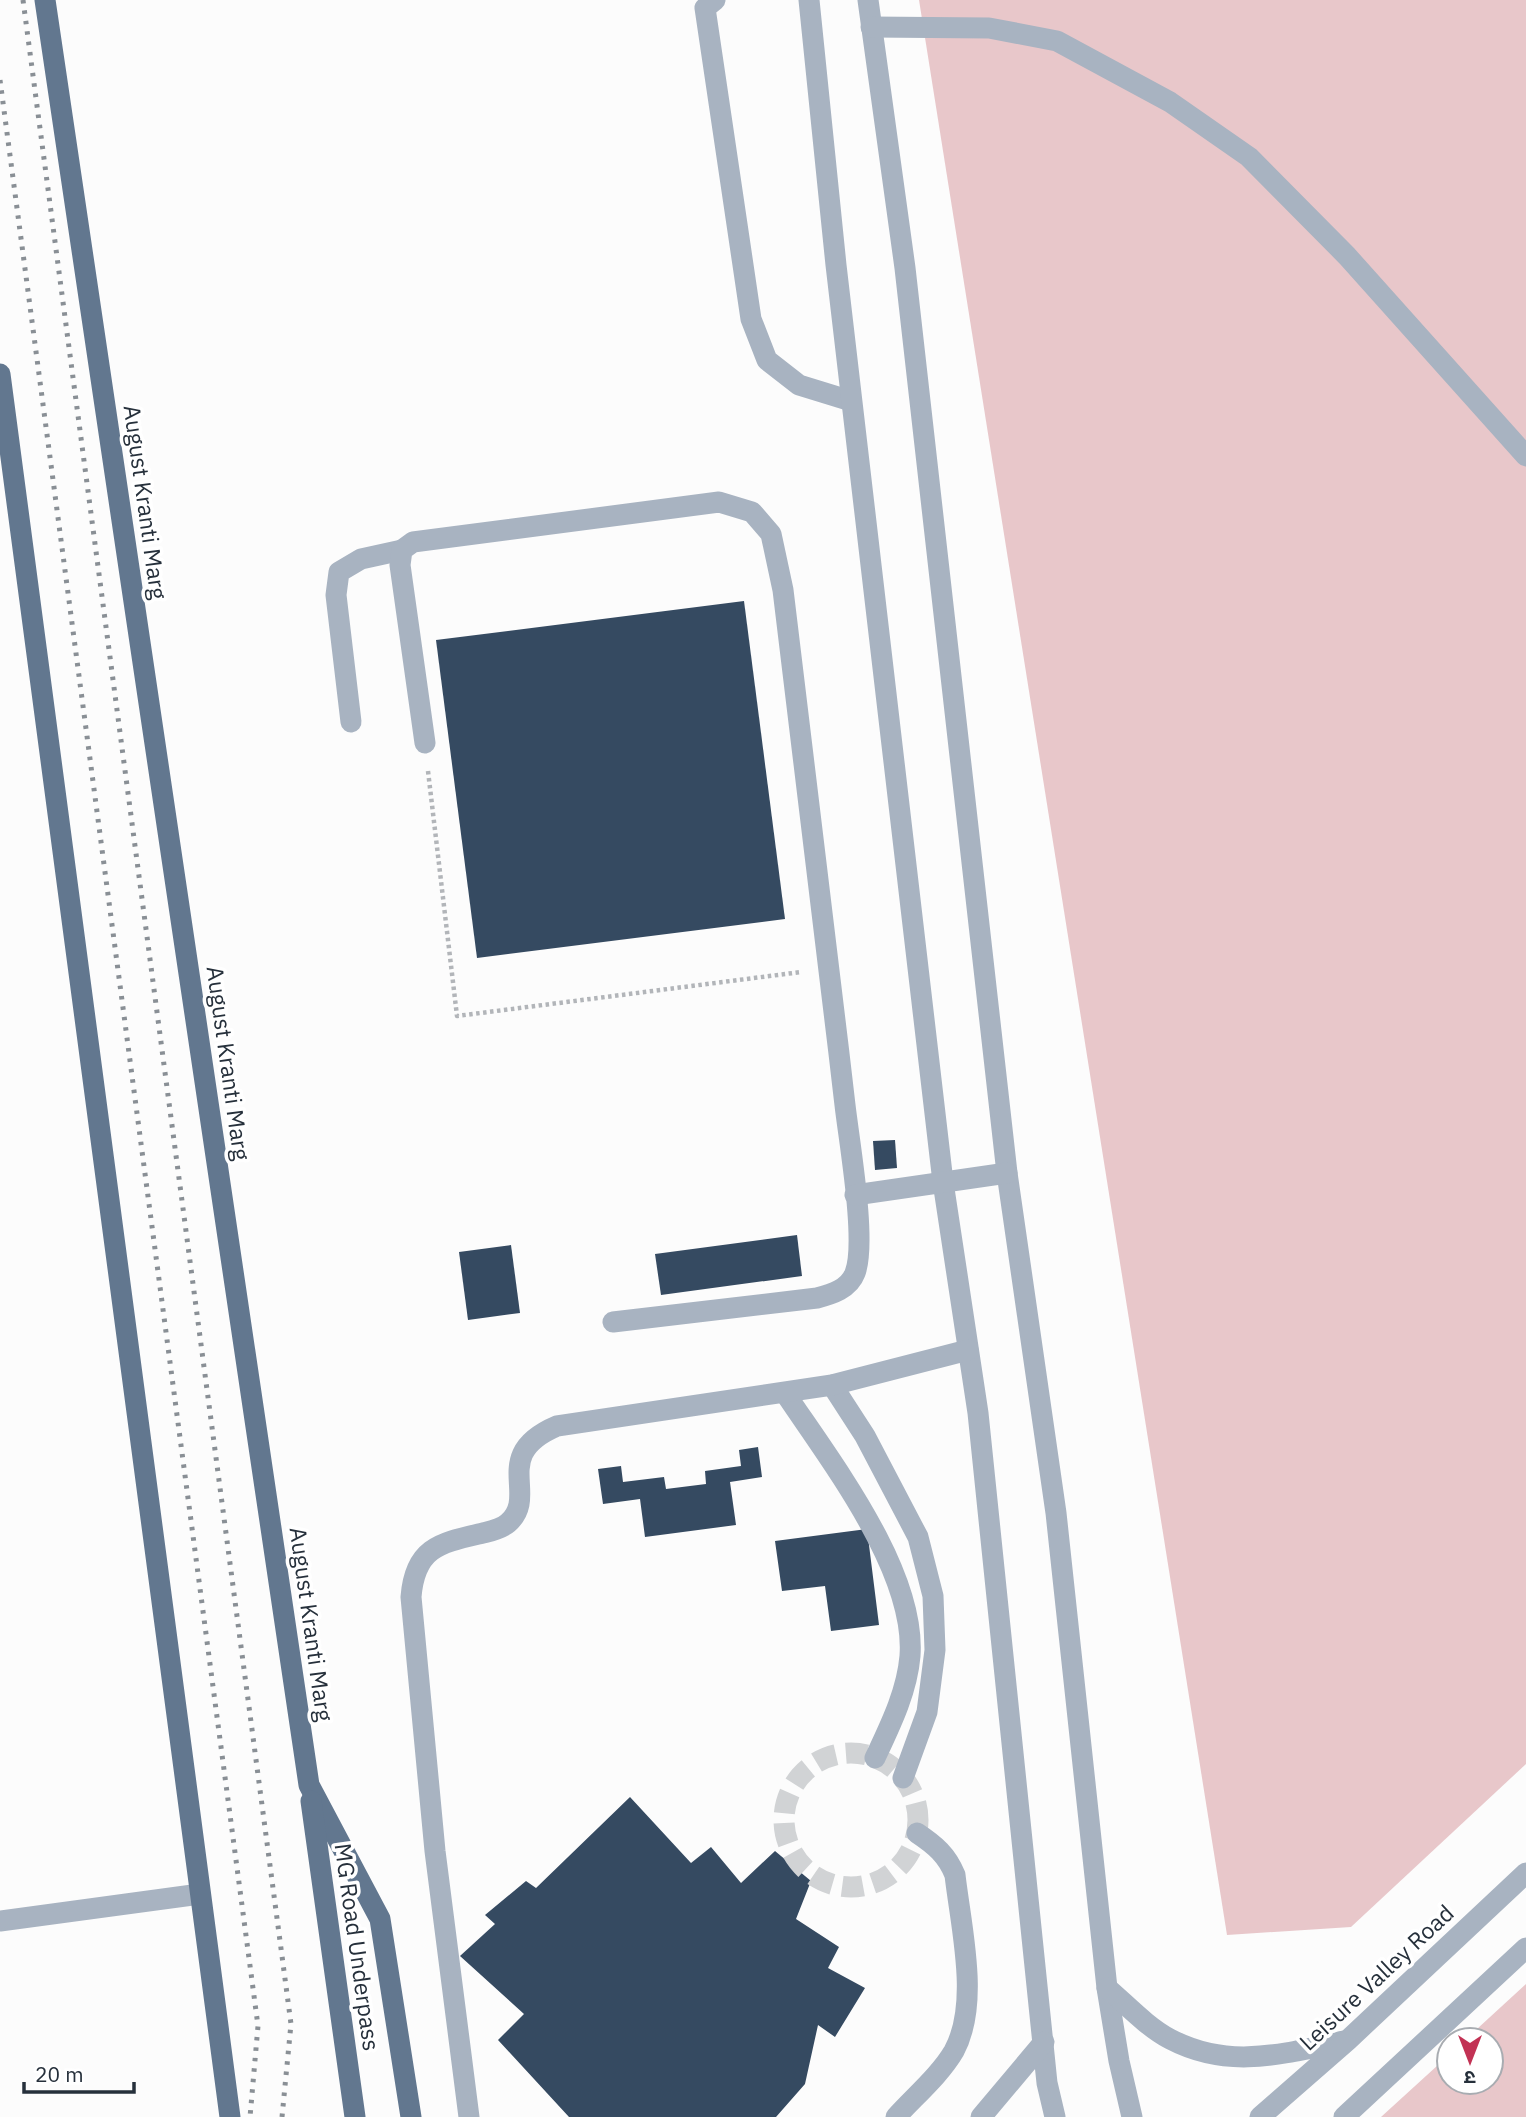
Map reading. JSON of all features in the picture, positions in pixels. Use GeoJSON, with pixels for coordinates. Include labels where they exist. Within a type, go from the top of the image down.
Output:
{"type":"FeatureCollection","features":[{"type":"Feature","properties":{"kind":"main road","name":"August Kranti Marg"},"geometry":{"type":"LineString","coordinates":[[45,0],[309,1785],[380,1919],[411,2117]]}},
{"type":"Feature","properties":{"kind":"main road"},"geometry":{"type":"LineString","coordinates":[[0,374],[230,2117]]}},
{"type":"Feature","properties":{"kind":"main road","name":"MG Road Underpass"},"geometry":{"type":"LineString","coordinates":[[309,1785],[355,2117]]}},
{"type":"Feature","properties":{"kind":"street"},"geometry":{"type":"LineString","coordinates":[[715,0],[705,8],[751,319],[767,360],[799,385],[851,401]]}},
{"type":"Feature","properties":{"kind":"street"},"geometry":{"type":"LineString","coordinates":[[809,0],[851,401],[943,1182],[978,1413],[1047,2083],[1055,2117]]}},
{"type":"Feature","properties":{"kind":"street"},"geometry":{"type":"LineString","coordinates":[[868,0],[905,268],[1007,1173],[1056,1513],[1107,1987],[1119,2061],[1132,2117]]}},
{"type":"Feature","properties":{"kind":"street"},"geometry":{"type":"LineString","coordinates":[[872,27],[989,28],[1057,41],[1170,102],[1249,157],[1347,256],[1526,456]]}},
{"type":"Feature","properties":{"kind":"street"},"geometry":{"type":"LineString","coordinates":[[351,722],[336,595],[340,572],[361,559],[402,550],[413,542],[719,502],[752,512],[771,534],[783,590],[855,1195],[859,1250],[855,1274],[839,1292],[817,1298],[613,1322]]}},
{"type":"Feature","properties":{"kind":"street"},"geometry":{"type":"LineString","coordinates":[[402,550],[400,565],[425,743]]}},
{"type":"Feature","properties":{"kind":"street"},"geometry":{"type":"LineString","coordinates":[[855,1195],[1007,1173]]}},
{"type":"Feature","properties":{"kind":"street"},"geometry":{"type":"LineString","coordinates":[[469,2117],[433,1838],[411,1597],[413,1577],[421,1559],[440,1543],[494,1530],[512,1519],[517,1513],[519,1465],[524,1448],[535,1436],[557,1426],[832,1385],[968,1350]]}},
{"type":"Feature","properties":{"kind":"street"},"geometry":{"type":"LineString","coordinates":[[832,1385],[865,1436],[918,1537],[933,1596],[935,1650],[927,1712],[904,1778]]}},
{"type":"Feature","properties":{"kind":"street"},"geometry":{"type":"LineString","coordinates":[[785,1393],[828,1457],[888,1556],[904,1605],[910,1656],[897,1710],[875,1758]]}},
{"type":"Feature","properties":{"kind":"street"},"geometry":{"type":"LineString","coordinates":[[896,2117],[952,2054],[965,2027],[968,1995],[956,1875],[949,1860],[935,1845],[917,1833]]}},
{"type":"Feature","properties":{"kind":"street","name":"Leisure Valley Road"},"geometry":{"type":"LineString","coordinates":[[1260,2117],[1348,2040],[1526,1873]]}},
{"type":"Feature","properties":{"kind":"street"},"geometry":{"type":"LineString","coordinates":[[0,1921],[200,1894]]}},
{"type":"Feature","properties":{"kind":"street"},"geometry":{"type":"LineString","coordinates":[[1344,2117],[1526,1948]]}},
{"type":"Feature","properties":{"kind":"street"},"geometry":{"type":"LineString","coordinates":[[1107,1987],[1168,2038],[1219,2057],[1271,2057],[1348,2040]]}},
{"type":"Feature","properties":{"kind":"street"},"geometry":{"type":"LineString","coordinates":[[981,2117],[1044,2042]]}},
{"type":"Feature","properties":{"kind":"path"},"geometry":{"type":"LineString","coordinates":[[425,743],[457,1016],[829,968]]}},
{"type":"Feature","properties":{"kind":"shaded area"},"geometry":{"type":"Polygon","coordinates":[[[919,0],[1526,0],[1526,1764],[1351,1927],[1227,1935],[919,0]]]}},
{"type":"Feature","properties":{"kind":"shaded area"},"geometry":{"type":"Polygon","coordinates":[[[1526,1984],[1526,2117],[1381,2117],[1435,2068],[1435,2096],[1505,2096],[1505,2026],[1480,2026],[1526,1984]]]}},
{"type":"Feature","properties":{"kind":"building"},"geometry":{"type":"Polygon","coordinates":[[[744,601],[785,919],[477,958],[436,640],[744,601]]]}},
{"type":"Feature","properties":{"kind":"building"},"geometry":{"type":"Polygon","coordinates":[[[895,1140],[897,1168],[875,1170],[873,1141],[895,1140]]]}},
{"type":"Feature","properties":{"kind":"building"},"geometry":{"type":"Polygon","coordinates":[[[797,1235],[802,1276],[661,1295],[655,1254],[797,1235]]]}},
{"type":"Feature","properties":{"kind":"building"},"geometry":{"type":"Polygon","coordinates":[[[511,1245],[520,1313],[468,1320],[459,1252],[511,1245]]]}},
{"type":"Feature","properties":{"kind":"building"},"geometry":{"type":"Polygon","coordinates":[[[758,1447],[762,1477],[730,1482],[736,1525],[645,1537],[640,1499],[603,1504],[598,1469],[621,1466],[623,1482],[664,1477],[666,1489],[706,1484],[705,1471],[741,1466],[739,1450],[758,1447]]]}},
{"type":"Feature","properties":{"kind":"building"},"geometry":{"type":"Polygon","coordinates":[[[867,1529],[879,1625],[831,1631],[825,1586],[782,1591],[775,1541],[867,1529]]]}},
{"type":"Feature","properties":{"kind":"building"},"geometry":{"type":"Polygon","coordinates":[[[630,1797],[691,1863],[711,1847],[741,1883],[775,1851],[811,1881],[796,1919],[839,1947],[828,1968],[865,1988],[835,2037],[818,2025],[805,2084],[776,2117],[569,2117],[498,2040],[524,2014],[460,1956],[495,1924],[485,1915],[526,1881],[536,1888],[630,1797]]]}},
{"type":"Feature","properties":{"kind":"tunnel"},"geometry":{"type":"LineString","coordinates":[[851,1753],[876,1758],[898,1773],[913,1795],[918,1820],[913,1845],[898,1867],[876,1882],[851,1887],[826,1882],[804,1867],[789,1845],[784,1820],[789,1795],[804,1773],[826,1758],[851,1753]]}},
{"type":"Feature","properties":{"kind":"railway"},"geometry":{"type":"LineString","coordinates":[[23,0],[291,2024],[282,2117]]}},
{"type":"Feature","properties":{"kind":"railway"},"geometry":{"type":"LineString","coordinates":[[0,80],[258,2026],[250,2117]]}}]}
